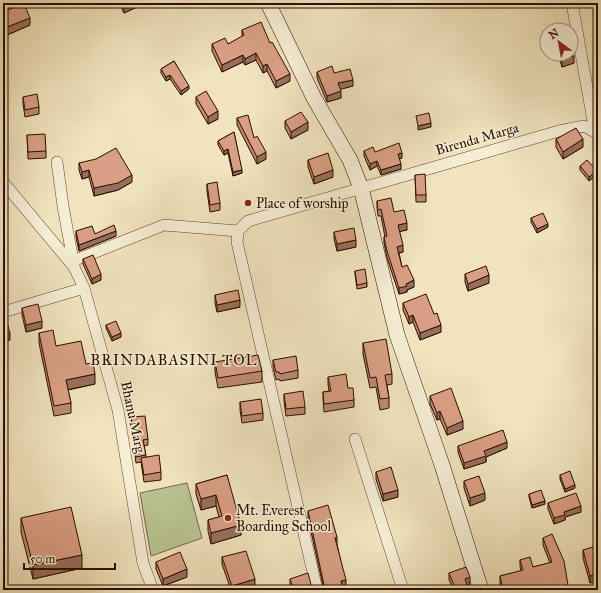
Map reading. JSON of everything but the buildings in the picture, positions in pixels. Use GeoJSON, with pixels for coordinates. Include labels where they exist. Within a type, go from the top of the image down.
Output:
{"type":"FeatureCollection","features":[{"type":"Feature","properties":{"kind":"main road"},"geometry":{"type":"LineString","coordinates":[[268,3],[314,98],[350,160],[361,188],[397,334],[442,465],[482,590]]}},
{"type":"Feature","properties":{"kind":"street"},"geometry":{"type":"LineString","coordinates":[[572,3],[596,134]]}},
{"type":"Feature","properties":{"kind":"street","name":"Birenda Marga"},"geometry":{"type":"LineString","coordinates":[[238,231],[248,221],[559,132],[584,126],[596,134]]}},
{"type":"Feature","properties":{"kind":"street"},"geometry":{"type":"LineString","coordinates":[[57,162],[73,264]]}},
{"type":"Feature","properties":{"kind":"street"},"geometry":{"type":"LineString","coordinates":[[3,182],[73,264]]}},
{"type":"Feature","properties":{"kind":"street"},"geometry":{"type":"LineString","coordinates":[[73,264],[164,225],[238,231],[237,242],[317,590]]}},
{"type":"Feature","properties":{"kind":"street","name":"Bhanu Marg"},"geometry":{"type":"LineString","coordinates":[[73,264],[84,288],[118,410],[143,563],[153,590]]}},
{"type":"Feature","properties":{"kind":"street"},"geometry":{"type":"LineString","coordinates":[[3,312],[84,288]]}},
{"type":"Feature","properties":{"kind":"street"},"geometry":{"type":"LineString","coordinates":[[355,439],[403,590]]}},
{"type":"Feature","properties":{"kind":"green space"},"geometry":{"type":"Polygon","coordinates":[[[187,483],[202,538],[151,556],[140,493],[187,483]]]}},
{"type":"Feature","properties":{"kind":"place","name":"Place of worship"},"geometry":{"type":"Point","coordinates":[248,203]}},
{"type":"Feature","properties":{"kind":"place","name":"Mt. Everest Boarding School"},"geometry":{"type":"Point","coordinates":[228,518]}},
{"type":"Feature","properties":{"kind":"district","name":"BRINDABASINI TOL"},"geometry":{"type":"Point","coordinates":[174,360]}}]}
